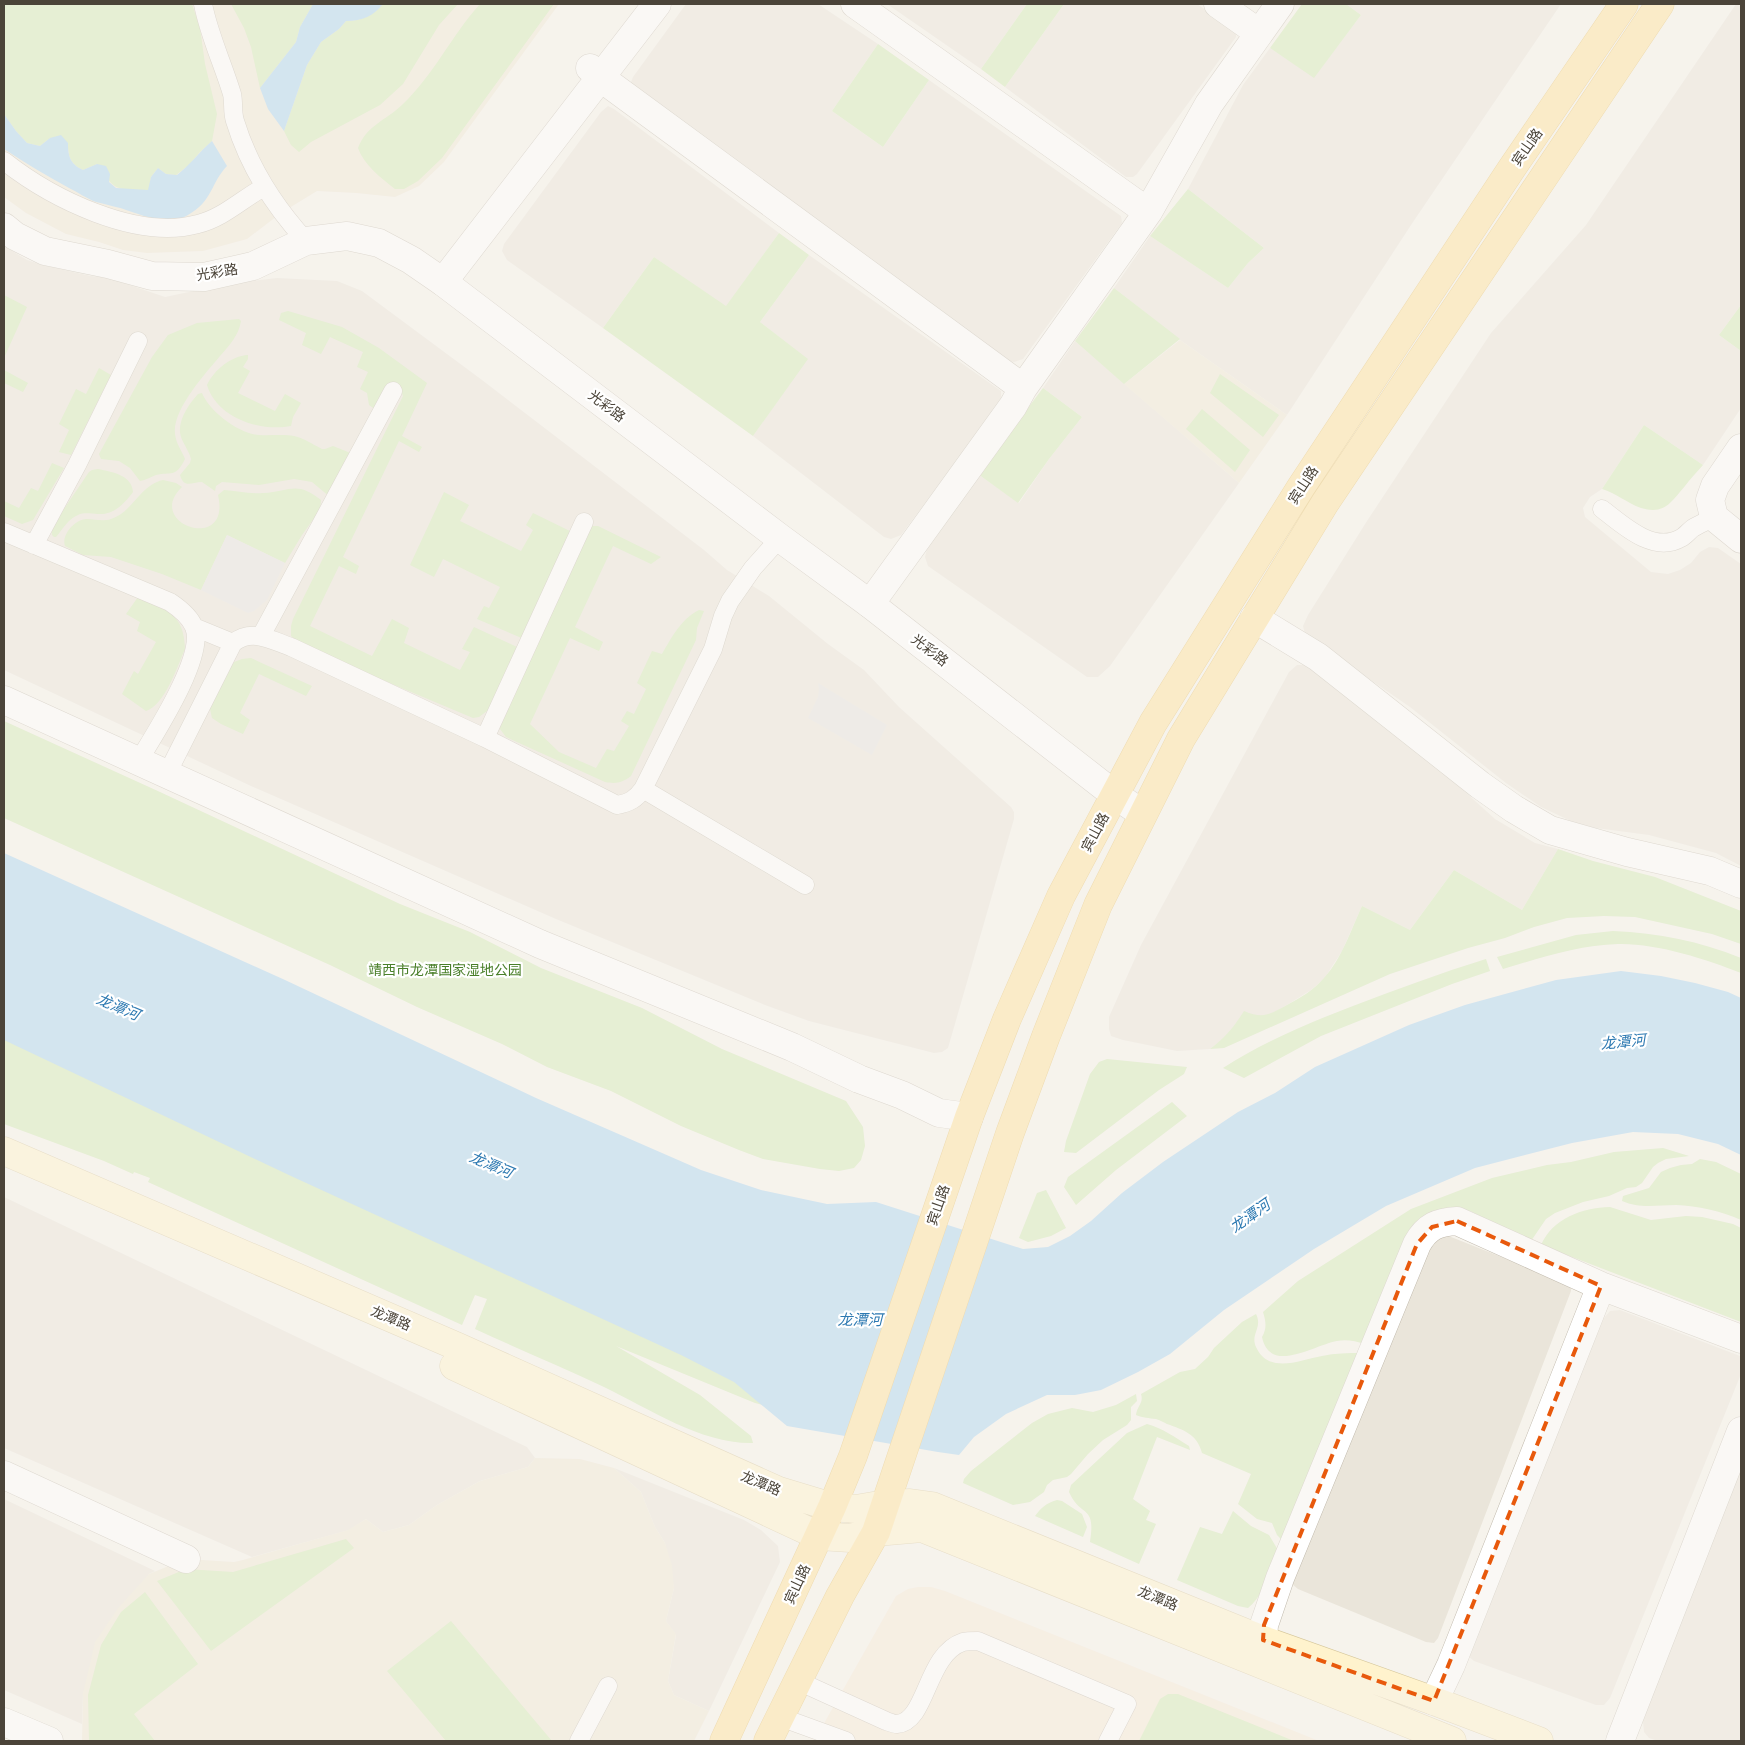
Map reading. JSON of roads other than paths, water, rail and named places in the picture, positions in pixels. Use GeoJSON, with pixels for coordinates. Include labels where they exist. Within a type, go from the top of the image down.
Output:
{"type":"FeatureCollection","features":[{"type":"Feature","properties":{"kind":"main road","name":"宾山路"},"geometry":{"type":"LineString","coordinates":[[724,1741],[819,1536],[853,1456],[970,1117],[1060,896],[1153,723],[1301,487],[1512,168],[1624,4]]}},
{"type":"Feature","properties":{"kind":"main road","name":"宾山路"},"geometry":{"type":"LineString","coordinates":[[768,1741],[840,1596],[876,1532],[1010,1133],[1046,1036],[1098,906],[1181,739],[1325,502],[1660,4]]}},
{"type":"Feature","properties":{"kind":"main road","name":"龙潭路"},"geometry":{"type":"LineString","coordinates":[[4,1151],[456,1346],[779,1491],[832,1507],[856,1509],[885,1504],[910,1503],[932,1506],[1263,1640],[1539,1741]]}},
{"type":"Feature","properties":{"kind":"main road","name":"龙潭路"},"geometry":{"type":"LineString","coordinates":[[4,1170],[449,1364],[819,1536],[850,1538],[876,1532],[922,1528],[1452,1741]]}},
{"type":"Feature","properties":{"kind":"street"},"geometry":{"type":"LineString","coordinates":[[595,73],[638,4]]}},
{"type":"Feature","properties":{"kind":"street"},"geometry":{"type":"LineString","coordinates":[[437,277],[595,73],[657,4]]}},
{"type":"Feature","properties":{"kind":"street"},"geometry":{"type":"LineString","coordinates":[[855,4],[1148,212]]}},
{"type":"Feature","properties":{"kind":"street"},"geometry":{"type":"LineString","coordinates":[[1218,4],[1259,33]]}},
{"type":"Feature","properties":{"kind":"street"},"geometry":{"type":"LineString","coordinates":[[870,604],[1013,406],[1023,388],[1148,212],[1209,104],[1280,4]]}},
{"type":"Feature","properties":{"kind":"street"},"geometry":{"type":"LineString","coordinates":[[595,73],[1023,388]]}},
{"type":"Feature","properties":{"kind":"street","name":"光彩路"},"geometry":{"type":"LineString","coordinates":[[4,227],[16,236],[46,251],[108,264],[152,276],[204,277],[253,266],[306,241],[347,236],[379,244],[437,277],[780,538],[870,604],[1115,795],[1143,814]]}},
{"type":"Feature","properties":{"kind":"street"},"geometry":{"type":"LineString","coordinates":[[1741,448],[1715,486],[1710,500],[1714,517],[1741,539]]}},
{"type":"Feature","properties":{"kind":"street"},"geometry":{"type":"LineString","coordinates":[[1254,618],[1318,657],[1480,785],[1514,809],[1550,830],[1627,852],[1710,871],[1741,884]]}},
{"type":"Feature","properties":{"kind":"street"},"geometry":{"type":"LineString","coordinates":[[4,700],[540,944],[792,1047],[859,1079],[902,1095],[939,1113],[970,1117]]}},
{"type":"Feature","properties":{"kind":"street"},"geometry":{"type":"LineString","coordinates":[[1263,1640],[1264,1625],[1280,1578],[1423,1234],[1432,1226],[1457,1220],[1601,1286],[1741,1339]]}},
{"type":"Feature","properties":{"kind":"street"},"geometry":{"type":"LineString","coordinates":[[1434,1701],[1451,1665],[1601,1286]]}},
{"type":"Feature","properties":{"kind":"street"},"geometry":{"type":"LineString","coordinates":[[1620,1741],[1741,1431]]}},
{"type":"Feature","properties":{"kind":"street"},"geometry":{"type":"LineString","coordinates":[[4,1475],[186,1559]]}},
{"type":"Feature","properties":{"kind":"street"},"geometry":{"type":"LineString","coordinates":[[4,1722],[49,1741]]}},
{"type":"Feature","properties":{"kind":"lane"},"geometry":{"type":"LineString","coordinates":[[203,4],[232,96],[234,119],[248,157],[264,187],[306,241]]}},
{"type":"Feature","properties":{"kind":"lane"},"geometry":{"type":"LineString","coordinates":[[4,161],[16,171],[73,204],[132,225],[140,226],[177,228],[198,224],[233,208],[245,197],[264,187]]}},
{"type":"Feature","properties":{"kind":"lane"},"geometry":{"type":"LineString","coordinates":[[34,545],[77,465],[138,341]]}},
{"type":"Feature","properties":{"kind":"lane"},"geometry":{"type":"LineString","coordinates":[[261,636],[394,391]]}},
{"type":"Feature","properties":{"kind":"lane"},"geometry":{"type":"LineString","coordinates":[[1602,508],[1649,541],[1666,544],[1681,538],[1692,529],[1714,517]]}},
{"type":"Feature","properties":{"kind":"lane"},"geometry":{"type":"LineString","coordinates":[[485,738],[584,522]]}},
{"type":"Feature","properties":{"kind":"lane"},"geometry":{"type":"LineString","coordinates":[[4,532],[170,602],[179,609],[194,627],[197,640],[194,657],[175,699],[138,762]]}},
{"type":"Feature","properties":{"kind":"lane"},"geometry":{"type":"LineString","coordinates":[[167,774],[233,643],[241,637],[261,636],[292,647],[485,738],[617,805],[627,803],[637,798],[643,789],[714,649],[723,616],[730,601],[753,568],[780,538]]}},
{"type":"Feature","properties":{"kind":"lane"},"geometry":{"type":"LineString","coordinates":[[194,627],[233,643]]}},
{"type":"Feature","properties":{"kind":"lane"},"geometry":{"type":"LineString","coordinates":[[643,789],[805,885]]}},
{"type":"Feature","properties":{"kind":"lane"},"geometry":{"type":"LineString","coordinates":[[798,1681],[886,1721],[897,1724],[906,1721],[916,1712],[939,1661],[949,1650],[963,1642],[978,1641],[1127,1704],[1108,1741]]}},
{"type":"Feature","properties":{"kind":"lane"},"geometry":{"type":"LineString","coordinates":[[579,1741],[608,1686]]}},
{"type":"Feature","properties":{"kind":"lane"},"geometry":{"type":"LineString","coordinates":[[780,1717],[846,1741]]}},
{"type":"Feature","properties":{"kind":"water"},"geometry":{"type":"Polygon","coordinates":[[[313,4],[383,4],[367,17],[346,21],[339,29],[321,42],[307,65],[284,131],[268,109],[260,88],[296,42],[300,27],[313,4]]]}},
{"type":"Feature","properties":{"kind":"water"},"geometry":{"type":"Polygon","coordinates":[[[4,114],[27,143],[40,146],[50,138],[61,135],[68,143],[69,156],[75,165],[83,170],[97,164],[106,166],[110,174],[109,182],[116,188],[148,190],[151,177],[158,168],[166,174],[177,175],[212,141],[227,166],[217,179],[207,198],[196,210],[174,220],[151,218],[93,201],[4,149],[4,114]]]}},
{"type":"Feature","properties":{"kind":"water","name":"龙潭河"},"geometry":{"type":"Polygon","coordinates":[[[4,853],[285,980],[536,1098],[701,1170],[761,1190],[827,1204],[876,1202],[1023,1249],[1048,1247],[1070,1236],[1163,1162],[1238,1112],[1275,1093],[1315,1067],[1409,1025],[1465,1005],[1556,980],[1621,971],[1695,983],[1728,992],[1741,998],[1741,1155],[1718,1144],[1678,1134],[1633,1132],[1572,1143],[1475,1168],[1386,1206],[1314,1249],[1224,1310],[1170,1354],[1138,1372],[1101,1390],[1075,1395],[1047,1395],[1006,1414],[974,1437],[959,1455],[787,1426],[734,1382],[681,1355],[291,1176],[4,1040],[4,853]]]}},
{"type":"Feature","properties":{"kind":"park label","name":"靖西市龙潭国家湿地公园"},"geometry":{"type":"Point","coordinates":[445,970]}}]}
